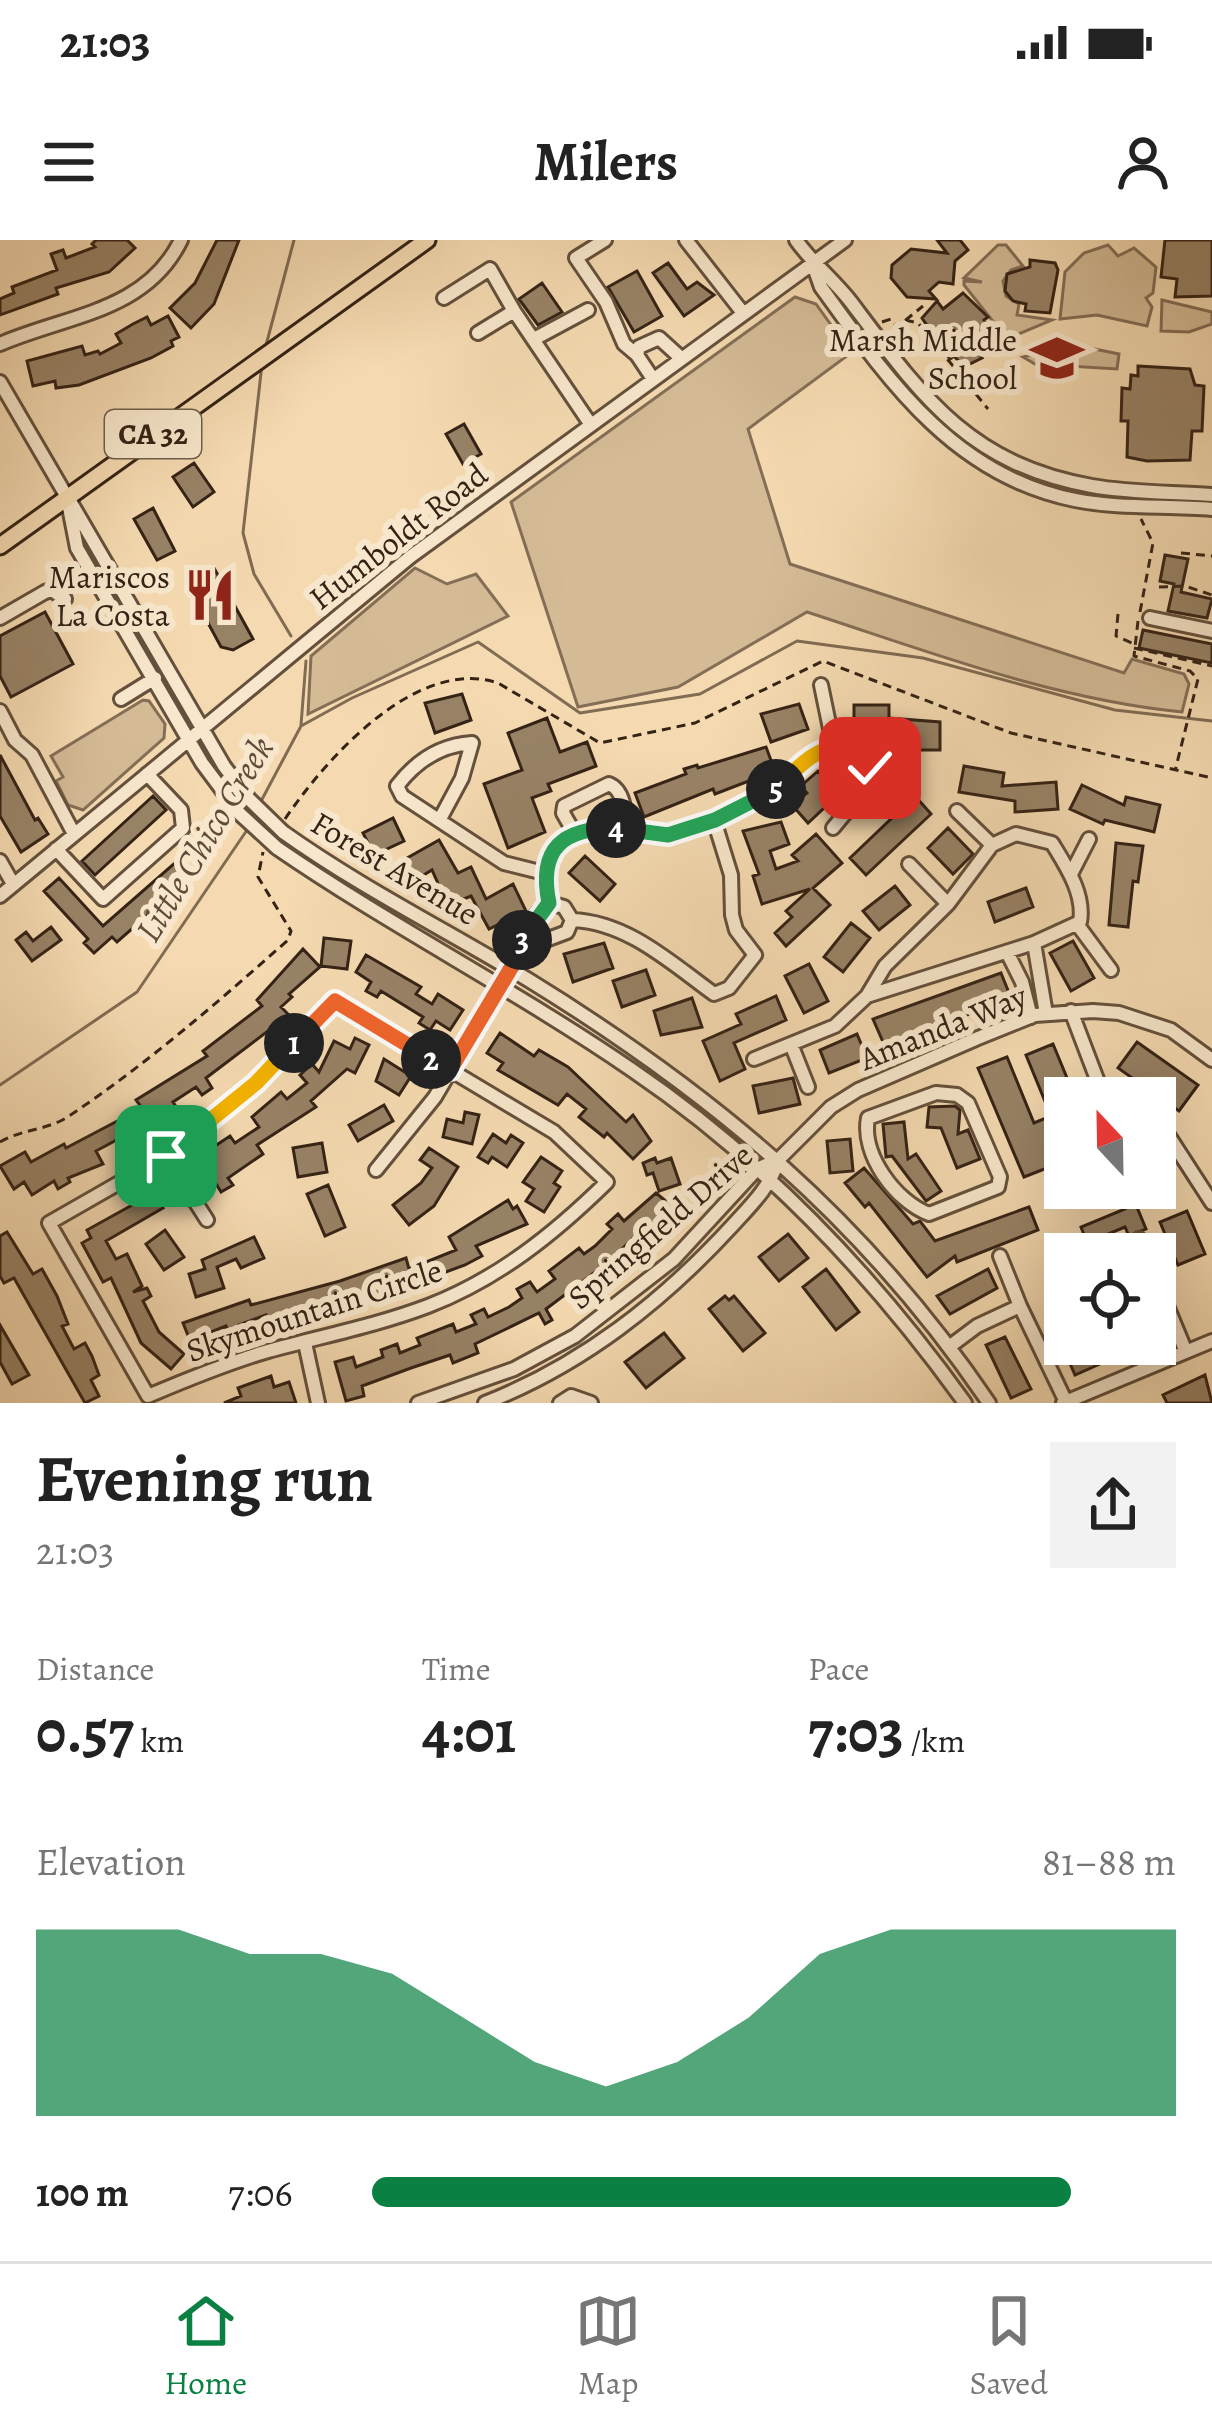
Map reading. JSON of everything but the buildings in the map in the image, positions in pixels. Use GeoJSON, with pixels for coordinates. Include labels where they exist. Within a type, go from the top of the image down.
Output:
{"type":"FeatureCollection","features":[{"type":"Feature","properties":{"kind":"main road","name":"CA 32"},"geometry":{"type":"LineString","coordinates":[[0,545],[300,326],[427,240]]}},
{"type":"Feature","properties":{"kind":"street"},"geometry":{"type":"LineString","coordinates":[[0,344],[122,302],[159,276],[182,240]]}},
{"type":"Feature","properties":{"kind":"street"},"geometry":{"type":"LineString","coordinates":[[605,240],[577,258],[606,302],[624,344],[653,379]]}},
{"type":"Feature","properties":{"kind":"street"},"geometry":{"type":"LineString","coordinates":[[686,240],[742,313]]}},
{"type":"Feature","properties":{"kind":"street"},"geometry":{"type":"LineString","coordinates":[[796,240],[845,295],[907,379],[943,416],[1003,458],[1093,486],[1212,495]]}},
{"type":"Feature","properties":{"kind":"street","name":"Humboldt Road"},"geometry":{"type":"LineString","coordinates":[[0,896],[410,557],[845,240]]}},
{"type":"Feature","properties":{"kind":"street"},"geometry":{"type":"LineString","coordinates":[[812,263],[821,287],[910,407],[983,464],[1074,500],[1212,509]]}},
{"type":"Feature","properties":{"kind":"street"},"geometry":{"type":"LineString","coordinates":[[444,298],[490,269],[591,425]]}},
{"type":"Feature","properties":{"kind":"street"},"geometry":{"type":"LineString","coordinates":[[534,339],[588,310]]}},
{"type":"Feature","properties":{"kind":"street"},"geometry":{"type":"LineString","coordinates":[[478,333],[514,311]]}},
{"type":"Feature","properties":{"kind":"street"},"geometry":{"type":"LineString","coordinates":[[637,355],[638,347],[659,338],[681,358]]}},
{"type":"Feature","properties":{"kind":"street","name":"Forest Avenue"},"geometry":{"type":"LineString","coordinates":[[0,382],[248,798],[284,832],[513,963],[680,1079],[779,1159],[882,1264],[989,1403]]}},
{"type":"Feature","properties":{"kind":"street","name":"Forest Avenue"},"geometry":{"type":"LineString","coordinates":[[67,497],[77,548],[188,738],[240,814],[277,848],[634,1071],[757,1169],[891,1306],[965,1403]]}},
{"type":"Feature","properties":{"kind":"street"},"geometry":{"type":"LineString","coordinates":[[0,618],[45,592],[52,590],[65,598]]}},
{"type":"Feature","properties":{"kind":"street"},"geometry":{"type":"LineString","coordinates":[[1150,618],[1212,631]]}},
{"type":"Feature","properties":{"kind":"street"},"geometry":{"type":"LineString","coordinates":[[121,699],[155,678]]}},
{"type":"Feature","properties":{"kind":"street"},"geometry":{"type":"LineString","coordinates":[[821,685],[834,748]]}},
{"type":"Feature","properties":{"kind":"street"},"geometry":{"type":"LineString","coordinates":[[3,717],[15,740],[32,755],[74,834]]}},
{"type":"Feature","properties":{"kind":"street"},"geometry":{"type":"LineString","coordinates":[[440,819],[462,778],[472,743],[453,744],[429,756],[398,786],[402,796],[504,863],[544,873]]}},
{"type":"Feature","properties":{"kind":"street"},"geometry":{"type":"LineString","coordinates":[[376,1170],[450,1070],[500,988],[524,933],[549,903],[544,873],[556,846],[575,834],[622,828],[668,835],[715,820],[772,794],[802,764],[834,748],[854,751],[870,768],[872,781],[833,828]]}},
{"type":"Feature","properties":{"kind":"street"},"geometry":{"type":"LineString","coordinates":[[56,849],[103,899],[183,828],[181,810],[147,774]]}},
{"type":"Feature","properties":{"kind":"street"},"geometry":{"type":"LineString","coordinates":[[575,834],[565,820],[564,806],[609,784],[616,788],[624,808],[622,828]]}},
{"type":"Feature","properties":{"kind":"street"},"geometry":{"type":"LineString","coordinates":[[957,811],[992,845]]}},
{"type":"Feature","properties":{"kind":"street"},"geometry":{"type":"LineString","coordinates":[[572,920],[600,921],[642,942],[714,994],[729,988],[755,955],[736,930],[731,875],[715,820]]}},
{"type":"Feature","properties":{"kind":"street"},"geometry":{"type":"LineString","coordinates":[[754,1059],[835,1026],[867,996],[885,966],[948,904],[992,845],[1016,834],[1052,843],[1071,874],[1082,911],[1077,924],[1034,943],[867,996]]}},
{"type":"Feature","properties":{"kind":"street"},"geometry":{"type":"LineString","coordinates":[[1071,874],[1089,839]]}},
{"type":"Feature","properties":{"kind":"street"},"geometry":{"type":"LineString","coordinates":[[0,861],[14,884]]}},
{"type":"Feature","properties":{"kind":"street"},"geometry":{"type":"LineString","coordinates":[[909,864],[948,904]]}},
{"type":"Feature","properties":{"kind":"street"},"geometry":{"type":"LineString","coordinates":[[549,903],[564,908],[572,920]]}},
{"type":"Feature","properties":{"kind":"street"},"geometry":{"type":"LineString","coordinates":[[513,963],[535,944],[567,932],[572,920]]}},
{"type":"Feature","properties":{"kind":"street"},"geometry":{"type":"LineString","coordinates":[[1077,924],[1111,970]]}},
{"type":"Feature","properties":{"kind":"street"},"geometry":{"type":"LineString","coordinates":[[1034,943],[1038,1015]]}},
{"type":"Feature","properties":{"kind":"street"},"geometry":{"type":"LineString","coordinates":[[1006,952],[1038,1015]]}},
{"type":"Feature","properties":{"kind":"street","name":"Skymountain Circle"},"geometry":{"type":"LineString","coordinates":[[335,1001],[450,1070],[554,1132],[608,1181],[554,1234],[494,1274],[431,1305],[219,1366],[148,1396],[49,1222],[166,1156],[256,1083],[335,1001]]}},
{"type":"Feature","properties":{"kind":"street"},"geometry":{"type":"LineString","coordinates":[[1071,1011],[1096,1077]]}},
{"type":"Feature","properties":{"kind":"street","name":"Amanda Way"},"geometry":{"type":"LineString","coordinates":[[779,1159],[831,1108],[909,1068],[1038,1015],[1119,1013],[1147,1020],[1192,1042],[1212,1060]]}},
{"type":"Feature","properties":{"kind":"street"},"geometry":{"type":"LineString","coordinates":[[791,1044],[808,1087]]}},
{"type":"Feature","properties":{"kind":"street"},"geometry":{"type":"LineString","coordinates":[[909,1068],[921,1095]]}},
{"type":"Feature","properties":{"kind":"street"},"geometry":{"type":"LineString","coordinates":[[894,1075],[904,1101]]}},
{"type":"Feature","properties":{"kind":"street"},"geometry":{"type":"LineString","coordinates":[[921,1095],[957,1095],[968,1103],[1000,1177],[998,1187],[955,1208],[929,1214],[916,1209],[873,1161],[865,1132],[868,1118],[904,1101],[921,1095]]}},
{"type":"Feature","properties":{"kind":"street"},"geometry":{"type":"LineString","coordinates":[[1176,1145],[1207,1185],[1212,1203]]}},
{"type":"Feature","properties":{"kind":"street"},"geometry":{"type":"LineString","coordinates":[[166,1156],[207,1220]]}},
{"type":"Feature","properties":{"kind":"street","name":"Springfield Drive"},"geometry":{"type":"LineString","coordinates":[[418,1403],[514,1370],[574,1336],[674,1258],[757,1169],[779,1159]]}},
{"type":"Feature","properties":{"kind":"street","name":"Springfield Drive"},"geometry":{"type":"LineString","coordinates":[[485,1403],[555,1372],[631,1322],[675,1285],[772,1182],[779,1159]]}},
{"type":"Feature","properties":{"kind":"street"},"geometry":{"type":"LineString","coordinates":[[1000,1256],[1065,1402],[1212,1341]]}},
{"type":"Feature","properties":{"kind":"street"},"geometry":{"type":"LineString","coordinates":[[950,1347],[977,1326],[1019,1306]]}},
{"type":"Feature","properties":{"kind":"street"},"geometry":{"type":"LineString","coordinates":[[1176,1328],[1186,1352]]}},
{"type":"Feature","properties":{"kind":"street"},"geometry":{"type":"LineString","coordinates":[[304,1343],[318,1403]]}},
{"type":"Feature","properties":{"kind":"street"},"geometry":{"type":"LineString","coordinates":[[560,1403],[571,1396],[590,1403]]}},
{"type":"Feature","properties":{"kind":"path"},"geometry":{"type":"LineString","coordinates":[[880,322],[891,319],[897,327],[923,305]]}},
{"type":"Feature","properties":{"kind":"path"},"geometry":{"type":"LineString","coordinates":[[905,320],[918,323],[988,409]]}},
{"type":"Feature","properties":{"kind":"path"},"geometry":{"type":"LineString","coordinates":[[972,388],[982,371]]}},
{"type":"Feature","properties":{"kind":"path"},"geometry":{"type":"LineString","coordinates":[[1181,553],[1212,556]]}},
{"type":"Feature","properties":{"kind":"path"},"geometry":{"type":"LineString","coordinates":[[1159,586],[1185,586],[1212,595]]}},
{"type":"Feature","properties":{"kind":"path"},"geometry":{"type":"LineString","coordinates":[[1118,614],[1116,637],[1133,646],[1212,666]]}},
{"type":"Feature","properties":{"kind":"path"},"geometry":{"type":"LineString","coordinates":[[1175,773],[1190,712]]}},
{"type":"Feature","properties":{"kind":"shaded area"},"geometry":{"type":"Polygon","coordinates":[[[998,245],[1006,245],[1023,266],[1011,270],[1003,281],[1006,296],[1019,304],[1017,315],[1052,320],[1007,339],[964,285],[964,281],[982,282],[964,278],[998,245]]]}},
{"type":"Feature","properties":{"kind":"shaded area"},"geometry":{"type":"Polygon","coordinates":[[[1108,245],[1118,256],[1134,248],[1156,267],[1153,293],[1146,298],[1152,307],[1147,326],[1097,315],[1060,319],[1065,272],[1084,253],[1108,245]]]}},
{"type":"Feature","properties":{"kind":"shaded area"},"geometry":{"type":"Polygon","coordinates":[[[795,297],[816,304],[851,353],[748,429],[790,564],[1124,673],[1132,659],[1184,674],[1189,684],[1182,712],[1039,685],[807,612],[678,687],[578,707],[511,502],[795,297]]]}},
{"type":"Feature","properties":{"kind":"shaded area"},"geometry":{"type":"Polygon","coordinates":[[[1162,300],[1212,312],[1212,324],[1189,332],[1161,331],[1162,300]]]}},
{"type":"Feature","properties":{"kind":"shaded area"},"geometry":{"type":"Polygon","coordinates":[[[1070,344],[1119,354],[1117,369],[1035,364],[1023,357],[1070,344]]]}},
{"type":"Feature","properties":{"kind":"shaded area"},"geometry":{"type":"Polygon","coordinates":[[[415,568],[447,584],[476,574],[508,616],[308,714],[311,656],[415,568]]]}},
{"type":"Feature","properties":{"kind":"shaded area"},"geometry":{"type":"Polygon","coordinates":[[[143,700],[149,701],[165,724],[164,738],[83,810],[68,805],[56,781],[63,777],[51,756],[143,700]]]}},
{"type":"Feature","properties":{"kind":"waterway"},"geometry":{"type":"LineString","coordinates":[[265,349],[294,240]]}},
{"type":"Feature","properties":{"kind":"waterway"},"geometry":{"type":"LineString","coordinates":[[262,364],[243,533],[254,574],[291,636]]}},
{"type":"Feature","properties":{"kind":"waterway","name":"Little Chico Creek"},"geometry":{"type":"LineString","coordinates":[[259,805],[301,726],[478,642],[580,713],[700,694],[797,641],[923,658],[1115,710],[1212,721]]}},
{"type":"Feature","properties":{"kind":"waterway"},"geometry":{"type":"LineString","coordinates":[[301,725],[306,661]]}},
{"type":"Feature","properties":{"kind":"waterway","name":"Little Chico Creek"},"geometry":{"type":"LineString","coordinates":[[0,1085],[137,992],[247,830]]}},
{"type":"Feature","properties":{"kind":"place","name":"Marsh Middle School"},"geometry":{"type":"Point","coordinates":[1057,358]}},
{"type":"Feature","properties":{"kind":"place","name":"Mariscos La Costa"},"geometry":{"type":"Point","coordinates":[210,595]}},
{"type":"Feature","properties":{"kind":"route"},"geometry":{"type":"LineString","coordinates":[[166,1156],[256,1083],[335,1001],[450,1070],[517,958],[524,933],[549,903],[545,862],[556,846],[575,834],[622,828],[668,835],[715,820],[772,794],[821,751],[842,746],[870,768]]}}]}
